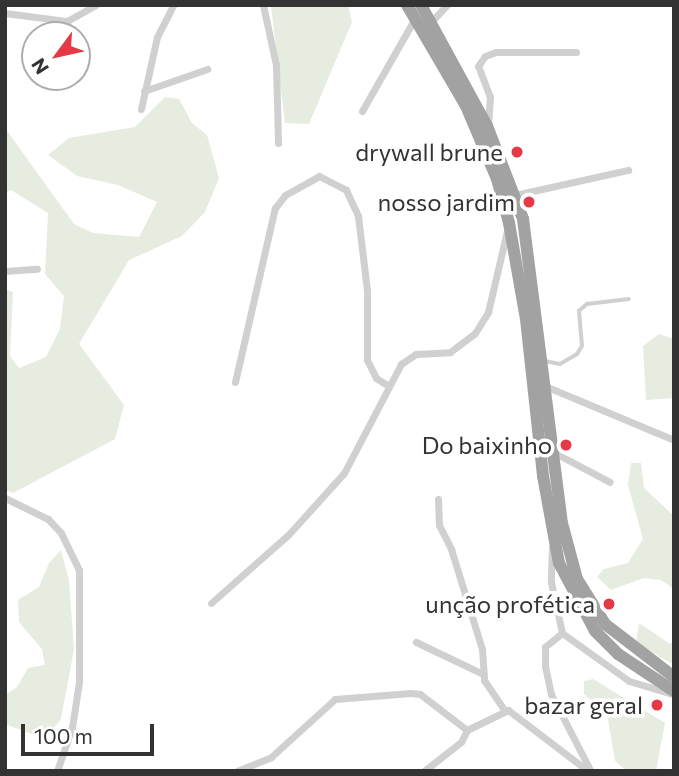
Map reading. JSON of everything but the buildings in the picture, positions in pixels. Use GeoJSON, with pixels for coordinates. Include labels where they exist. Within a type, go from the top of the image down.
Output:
{"type":"FeatureCollection","features":[{"type":"Feature","properties":{"kind":"highway"},"geometry":{"type":"LineString","coordinates":[[407,5],[466,106],[497,180],[509,223],[526,319],[553,540],[568,585],[595,631],[618,654],[674,693]]}},
{"type":"Feature","properties":{"kind":"highway"},"geometry":{"type":"LineString","coordinates":[[421,5],[487,125],[515,195],[533,276],[552,452],[569,555],[590,604],[628,646],[674,677]]}},
{"type":"Feature","properties":{"kind":"street"},"geometry":{"type":"LineString","coordinates":[[5,13],[67,21],[96,5]]}},
{"type":"Feature","properties":{"kind":"street"},"geometry":{"type":"LineString","coordinates":[[141,108],[157,37],[173,5]]}},
{"type":"Feature","properties":{"kind":"street"},"geometry":{"type":"LineString","coordinates":[[263,5],[276,65],[278,143]]}},
{"type":"Feature","properties":{"kind":"street"},"geometry":{"type":"LineString","coordinates":[[431,22],[447,5]]}},
{"type":"Feature","properties":{"kind":"street"},"geometry":{"type":"LineString","coordinates":[[362,111],[415,18]]}},
{"type":"Feature","properties":{"kind":"street"},"geometry":{"type":"LineString","coordinates":[[487,125],[491,97],[478,65],[485,56],[496,52],[576,52]]}},
{"type":"Feature","properties":{"kind":"street"},"geometry":{"type":"LineString","coordinates":[[144,92],[208,69]]}},
{"type":"Feature","properties":{"kind":"street"},"geometry":{"type":"LineString","coordinates":[[515,195],[628,170]]}},
{"type":"Feature","properties":{"kind":"street"},"geometry":{"type":"LineString","coordinates":[[235,382],[275,208],[285,195],[319,176],[346,190],[358,216],[367,290],[367,360],[376,378],[389,386]]}},
{"type":"Feature","properties":{"kind":"street"},"geometry":{"type":"LineString","coordinates":[[211,603],[289,534],[337,482],[389,386],[408,357],[450,352],[475,333],[488,312],[509,223]]}},
{"type":"Feature","properties":{"kind":"street"},"geometry":{"type":"LineString","coordinates":[[5,271],[37,269]]}},
{"type":"Feature","properties":{"kind":"street"},"geometry":{"type":"LineString","coordinates":[[545,386],[674,440]]}},
{"type":"Feature","properties":{"kind":"street"},"geometry":{"type":"LineString","coordinates":[[552,452],[610,482]]}},
{"type":"Feature","properties":{"kind":"street"},"geometry":{"type":"LineString","coordinates":[[5,498],[48,519],[61,533],[79,570],[79,682],[72,727],[57,771]]}},
{"type":"Feature","properties":{"kind":"street"},"geometry":{"type":"LineString","coordinates":[[438,499],[439,525],[458,571],[482,649],[483,674],[503,710],[517,715],[589,771]]}},
{"type":"Feature","properties":{"kind":"street"},"geometry":{"type":"LineString","coordinates":[[553,540],[551,582],[562,632],[629,681],[674,693]]}},
{"type":"Feature","properties":{"kind":"street"},"geometry":{"type":"LineString","coordinates":[[562,632],[545,647],[545,666],[551,694],[589,771]]}},
{"type":"Feature","properties":{"kind":"street"},"geometry":{"type":"LineString","coordinates":[[416,642],[483,674]]}},
{"type":"Feature","properties":{"kind":"street"},"geometry":{"type":"LineString","coordinates":[[237,771],[271,757],[317,711],[341,698],[420,694],[467,730]]}},
{"type":"Feature","properties":{"kind":"street"},"geometry":{"type":"LineString","coordinates":[[424,771],[461,742],[467,730],[503,710]]}},
{"type":"Feature","properties":{"kind":"lane"},"geometry":{"type":"LineString","coordinates":[[543,361],[559,364],[578,354],[582,346],[579,311],[587,304],[629,299]]}},
{"type":"Feature","properties":{"kind":"shaded area"},"geometry":{"type":"Polygon","coordinates":[[[271,5],[348,5],[352,22],[309,124],[285,123],[271,5]]]}},
{"type":"Feature","properties":{"kind":"shaded area"},"geometry":{"type":"Polygon","coordinates":[[[165,97],[179,99],[192,123],[207,135],[219,178],[205,212],[182,236],[129,260],[79,344],[124,405],[115,439],[13,493],[5,490],[5,289],[13,292],[10,356],[19,368],[46,357],[60,329],[64,296],[45,274],[48,213],[11,190],[5,193],[5,128],[74,224],[93,233],[139,237],[157,202],[118,185],[77,176],[48,155],[69,138],[135,127],[165,97]]]}},
{"type":"Feature","properties":{"kind":"shaded area"},"geometry":{"type":"Polygon","coordinates":[[[659,334],[674,339],[674,398],[646,400],[643,346],[659,334]]]}},
{"type":"Feature","properties":{"kind":"shaded area"},"geometry":{"type":"Polygon","coordinates":[[[631,463],[641,463],[644,488],[674,516],[674,589],[661,580],[644,578],[611,590],[597,577],[604,569],[628,563],[643,539],[628,485],[631,463]]]}},
{"type":"Feature","properties":{"kind":"shaded area"},"geometry":{"type":"Polygon","coordinates":[[[61,550],[69,581],[74,649],[61,719],[45,739],[5,724],[5,695],[17,687],[28,668],[45,665],[42,649],[19,622],[18,600],[39,587],[49,563],[61,550]]]}},
{"type":"Feature","properties":{"kind":"shaded area"},"geometry":{"type":"Polygon","coordinates":[[[639,623],[670,644],[674,640],[674,665],[636,643],[639,623]]]}},
{"type":"Feature","properties":{"kind":"shaded area"},"geometry":{"type":"Polygon","coordinates":[[[593,679],[665,723],[656,771],[627,771],[615,761],[607,714],[584,694],[584,681],[593,679]]]}},
{"type":"Feature","properties":{"kind":"place","name":"drywall brune"},"geometry":{"type":"Point","coordinates":[517,152]}},
{"type":"Feature","properties":{"kind":"place","name":"nosso jardim"},"geometry":{"type":"Point","coordinates":[529,202]}},
{"type":"Feature","properties":{"kind":"place","name":"Do baixinho"},"geometry":{"type":"Point","coordinates":[566,445]}},
{"type":"Feature","properties":{"kind":"place","name":"unção profética"},"geometry":{"type":"Point","coordinates":[609,604]}},
{"type":"Feature","properties":{"kind":"place","name":"bazar geral"},"geometry":{"type":"Point","coordinates":[657,705]}}]}
